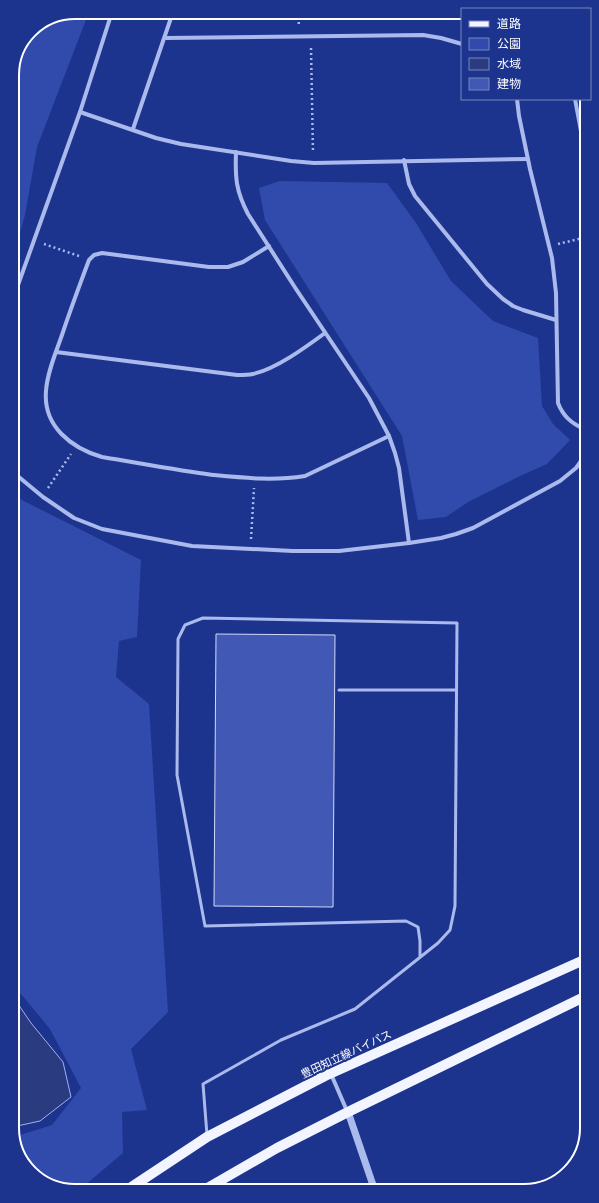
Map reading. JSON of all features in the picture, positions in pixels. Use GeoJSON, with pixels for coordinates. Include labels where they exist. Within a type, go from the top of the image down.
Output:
{"type":"FeatureCollection","features":[{"type":"Feature","properties":{"kind":"main road","name":"豊田知立線バイパス"},"geometry":{"type":"LineString","coordinates":[[136,1184],[207,1137],[331,1073],[580,962]]}},
{"type":"Feature","properties":{"kind":"main road"},"geometry":{"type":"LineString","coordinates":[[214,1184],[277,1148],[348,1112],[580,999]]}},
{"type":"Feature","properties":{"kind":"street"},"geometry":{"type":"LineString","coordinates":[[19,283],[80,112],[110,19]]}},
{"type":"Feature","properties":{"kind":"street"},"geometry":{"type":"LineString","coordinates":[[133,130],[166,38],[171,19]]}},
{"type":"Feature","properties":{"kind":"street"},"geometry":{"type":"LineString","coordinates":[[166,38],[423,34],[461,44]]}},
{"type":"Feature","properties":{"kind":"street"},"geometry":{"type":"LineString","coordinates":[[517,100],[528,159],[552,258],[556,292],[558,403],[562,413],[570,422],[580,427]]}},
{"type":"Feature","properties":{"kind":"street"},"geometry":{"type":"LineString","coordinates":[[575,100],[580,130]]}},
{"type":"Feature","properties":{"kind":"street"},"geometry":{"type":"LineString","coordinates":[[80,112],[156,138],[181,144],[314,163],[404,160],[528,159]]}},
{"type":"Feature","properties":{"kind":"street"},"geometry":{"type":"LineString","coordinates":[[236,152],[236,185],[241,202],[255,226],[369,398],[389,436],[399,468],[409,543]]}},
{"type":"Feature","properties":{"kind":"street"},"geometry":{"type":"LineString","coordinates":[[404,160],[409,184],[415,196],[487,284],[513,306],[556,320]]}},
{"type":"Feature","properties":{"kind":"street"},"geometry":{"type":"LineString","coordinates":[[269,246],[243,262],[228,267],[209,267],[102,253],[94,255],[89,260],[47,381],[46,404],[54,424],[61,435],[75,446],[102,457],[178,470],[255,480],[305,476],[389,436]]}},
{"type":"Feature","properties":{"kind":"street"},"geometry":{"type":"LineString","coordinates":[[56,352],[237,375],[253,374],[271,367],[304,348],[325,333]]}},
{"type":"Feature","properties":{"kind":"street"},"geometry":{"type":"LineString","coordinates":[[19,477],[43,497],[74,518],[102,529],[176,544],[250,550],[339,551],[441,538],[473,528],[560,481],[576,468],[580,462]]}},
{"type":"Feature","properties":{"kind":"street"},"geometry":{"type":"LineString","coordinates":[[331,1073],[348,1112],[373,1184]]}},
{"type":"Feature","properties":{"kind":"lane"},"geometry":{"type":"LineString","coordinates":[[207,1137],[203,1084],[281,1040],[355,1009],[438,943],[450,930],[455,906],[457,623],[203,618],[185,625],[178,639],[177,775],[205,926],[406,921],[418,927],[420,957]]}},
{"type":"Feature","properties":{"kind":"lane"},"geometry":{"type":"LineString","coordinates":[[339,690],[456,690]]}},
{"type":"Feature","properties":{"kind":"path"},"geometry":{"type":"LineString","coordinates":[[311,35],[314,163]]}},
{"type":"Feature","properties":{"kind":"path"},"geometry":{"type":"LineString","coordinates":[[548,246],[580,239]]}},
{"type":"Feature","properties":{"kind":"path"},"geometry":{"type":"LineString","coordinates":[[35,240],[89,260]]}},
{"type":"Feature","properties":{"kind":"path"},"geometry":{"type":"LineString","coordinates":[[43,497],[75,446]]}},
{"type":"Feature","properties":{"kind":"path"},"geometry":{"type":"LineString","coordinates":[[250,550],[255,480]]}},
{"type":"Feature","properties":{"kind":"green space"},"geometry":{"type":"Polygon","coordinates":[[[86,19],[37,147],[25,215],[19,236],[19,71],[21,61],[25,50],[31,41],[38,33],[47,27],[64,20],[86,19]]]}},
{"type":"Feature","properties":{"kind":"green space"},"geometry":{"type":"Polygon","coordinates":[[[280,181],[387,183],[416,223],[451,281],[493,321],[538,338],[542,406],[553,424],[570,440],[547,464],[468,502],[446,517],[418,520],[402,436],[265,220],[259,188],[280,181]]]}},
{"type":"Feature","properties":{"kind":"green space"},"geometry":{"type":"Polygon","coordinates":[[[19,499],[141,560],[137,637],[119,641],[116,677],[149,704],[168,1012],[131,1049],[147,1110],[122,1112],[123,1153],[86,1184],[71,1184],[54,1180],[35,1168],[23,1149],[20,1139],[20,1135],[52,1125],[81,1088],[50,1029],[19,992],[19,499]]]}},
{"type":"Feature","properties":{"kind":"water"},"geometry":{"type":"Polygon","coordinates":[[[19,1005],[31,1023],[63,1062],[71,1097],[40,1121],[19,1126],[19,1005]]]}},
{"type":"Feature","properties":{"kind":"building"},"geometry":{"type":"Polygon","coordinates":[[[216,634],[335,635],[333,907],[214,906],[216,634]]]}}]}
